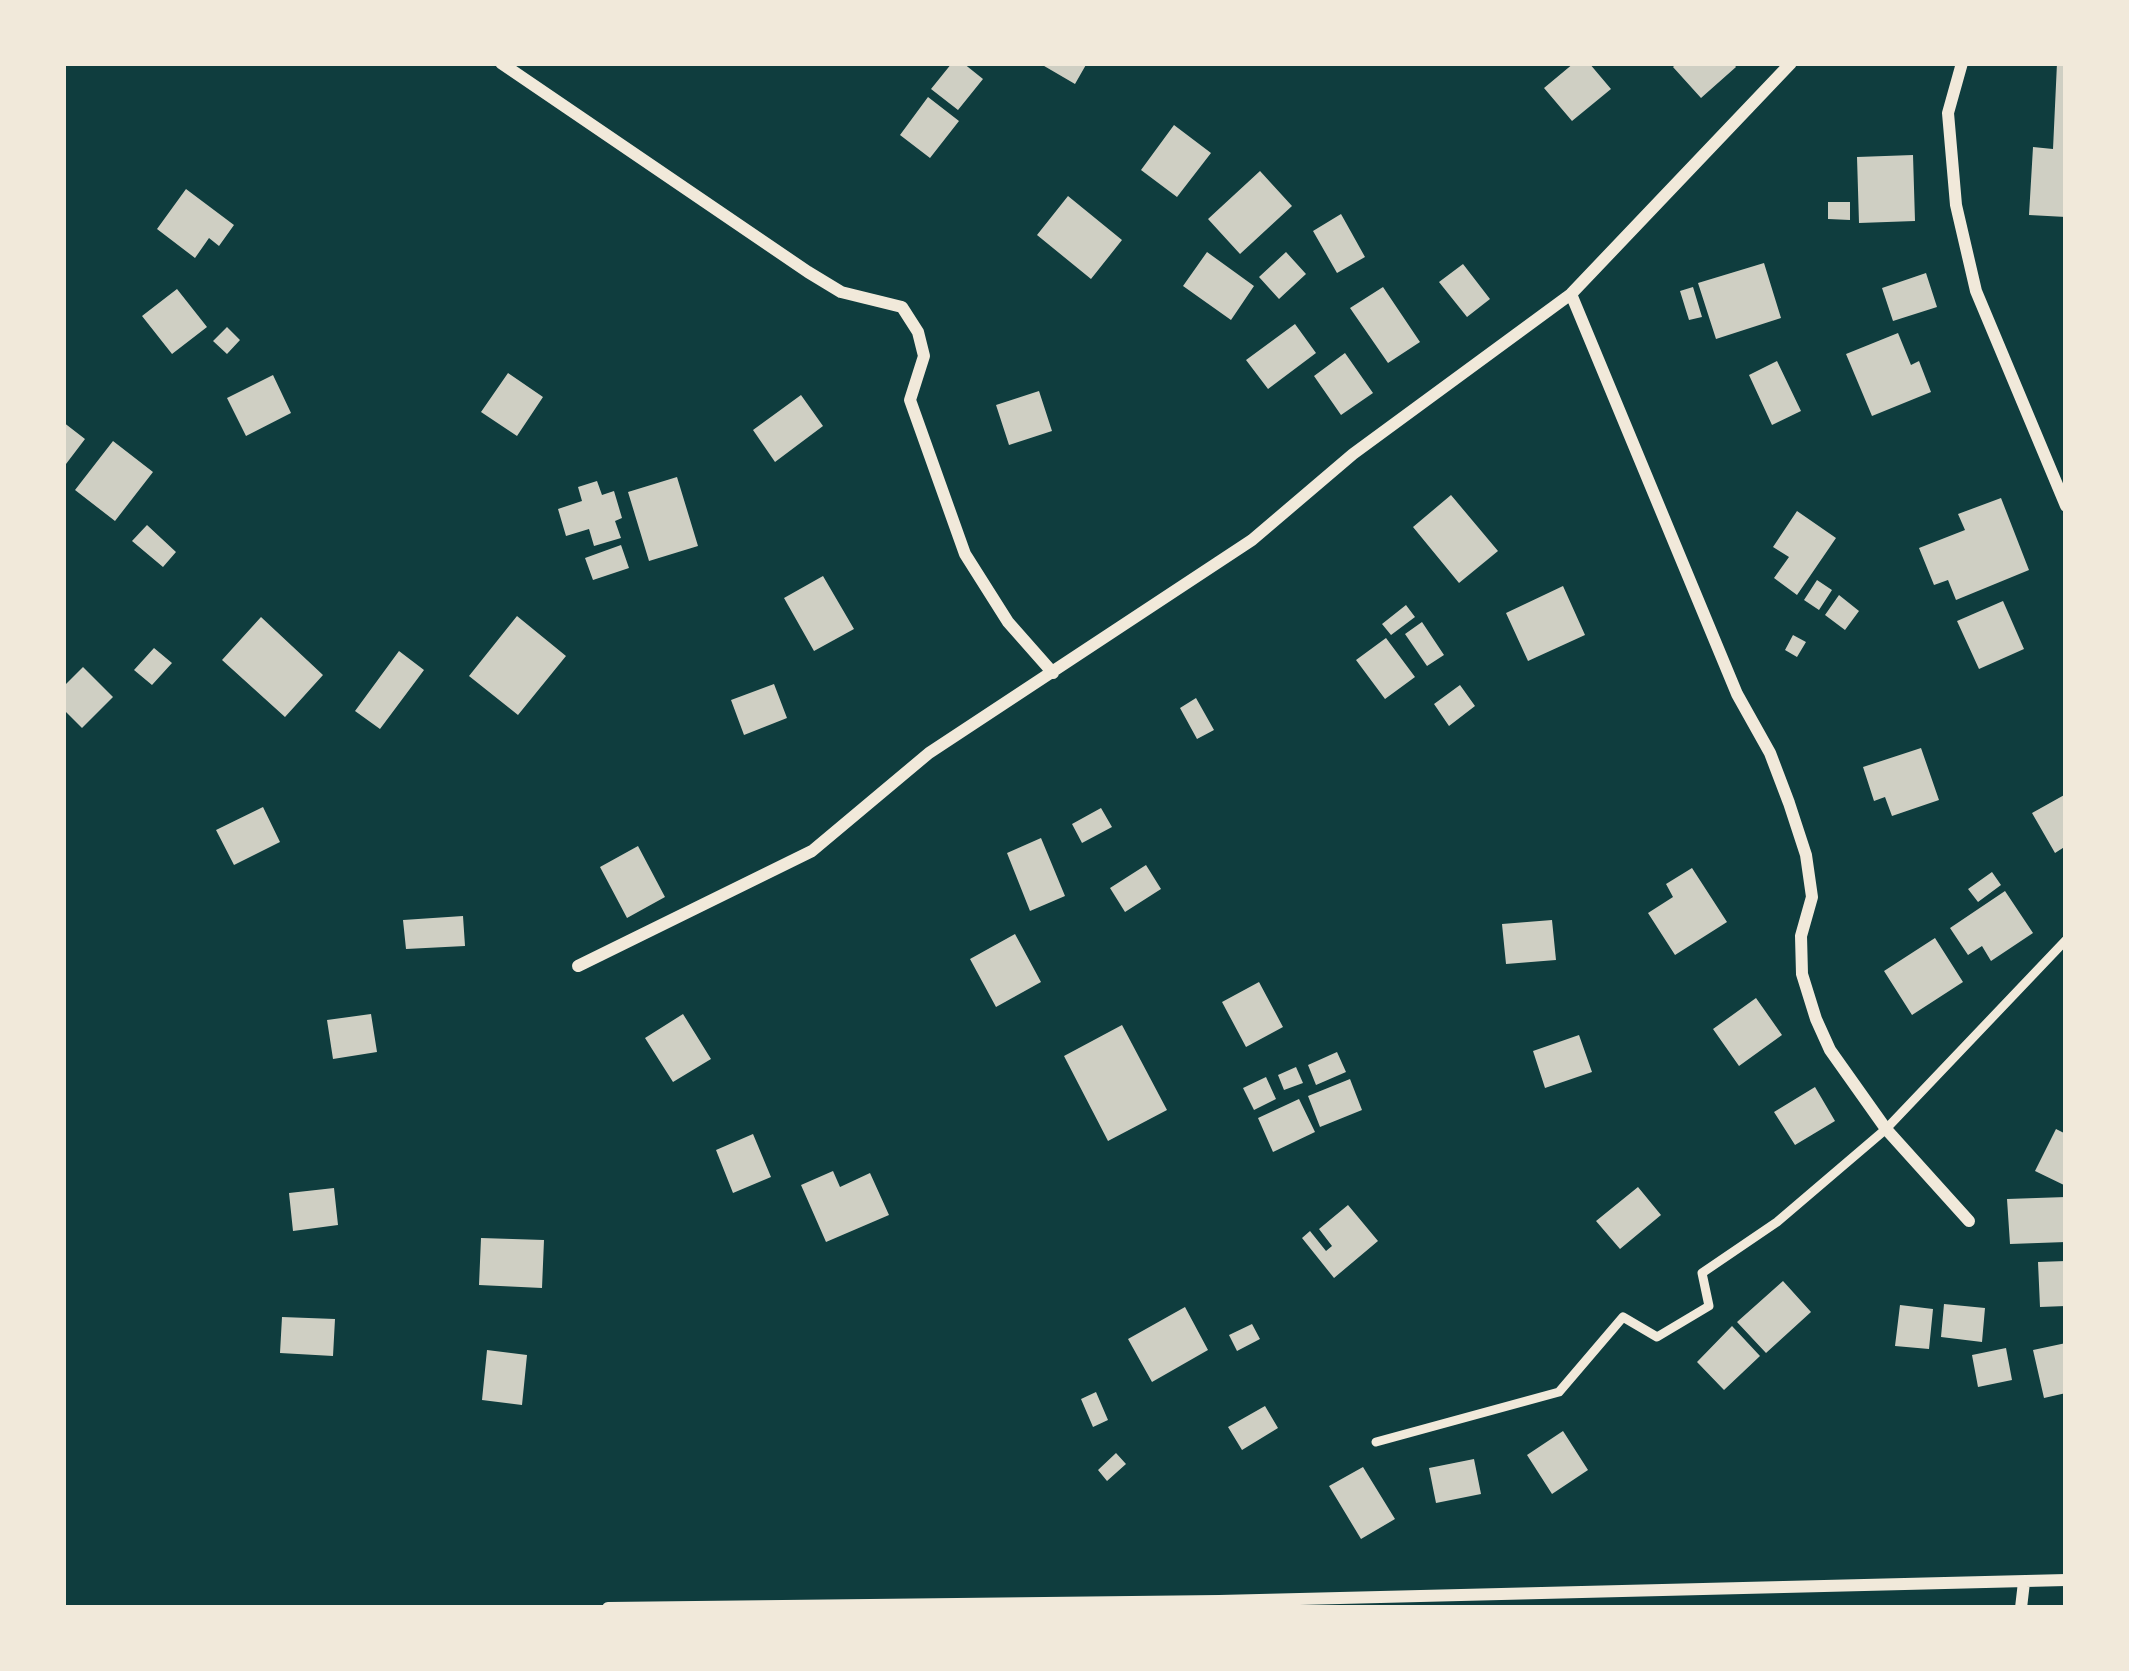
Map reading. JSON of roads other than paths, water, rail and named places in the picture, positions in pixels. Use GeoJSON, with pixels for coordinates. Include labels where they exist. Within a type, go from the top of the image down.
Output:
{"type":"FeatureCollection","features":[{"type":"Feature","properties":{"kind":"street"},"geometry":{"type":"LineString","coordinates":[[501,63],[808,272],[841,292],[902,307],[918,332],[924,356],[910,400],[965,554],[1008,622],[1053,673]]}},
{"type":"Feature","properties":{"kind":"street"},"geometry":{"type":"LineString","coordinates":[[578,966],[812,851],[929,753],[1252,540],[1353,454],[1570,294],[1791,63]]}},
{"type":"Feature","properties":{"kind":"street"},"geometry":{"type":"LineString","coordinates":[[1962,63],[1948,113],[1956,205],[1976,291],[2066,506]]}},
{"type":"Feature","properties":{"kind":"street"},"geometry":{"type":"LineString","coordinates":[[1570,294],[1710,631],[1789,803],[1812,897],[1801,936],[1802,974],[1816,1019],[1830,1050],[1886,1129],[1969,1221]]}},
{"type":"Feature","properties":{"kind":"street"},"geometry":{"type":"LineString","coordinates":[[608,1608],[1218,1604],[2066,1580]]}},
{"type":"Feature","properties":{"kind":"street"},"geometry":{"type":"LineString","coordinates":[[2020,1608],[2024,1582]]}},
{"type":"Feature","properties":{"kind":"lane"},"geometry":{"type":"LineString","coordinates":[[1376,1442],[1559,1392],[1623,1317],[1657,1337],[1708,1306],[1702,1274],[1777,1222],[1886,1129],[2066,940]]}}]}
